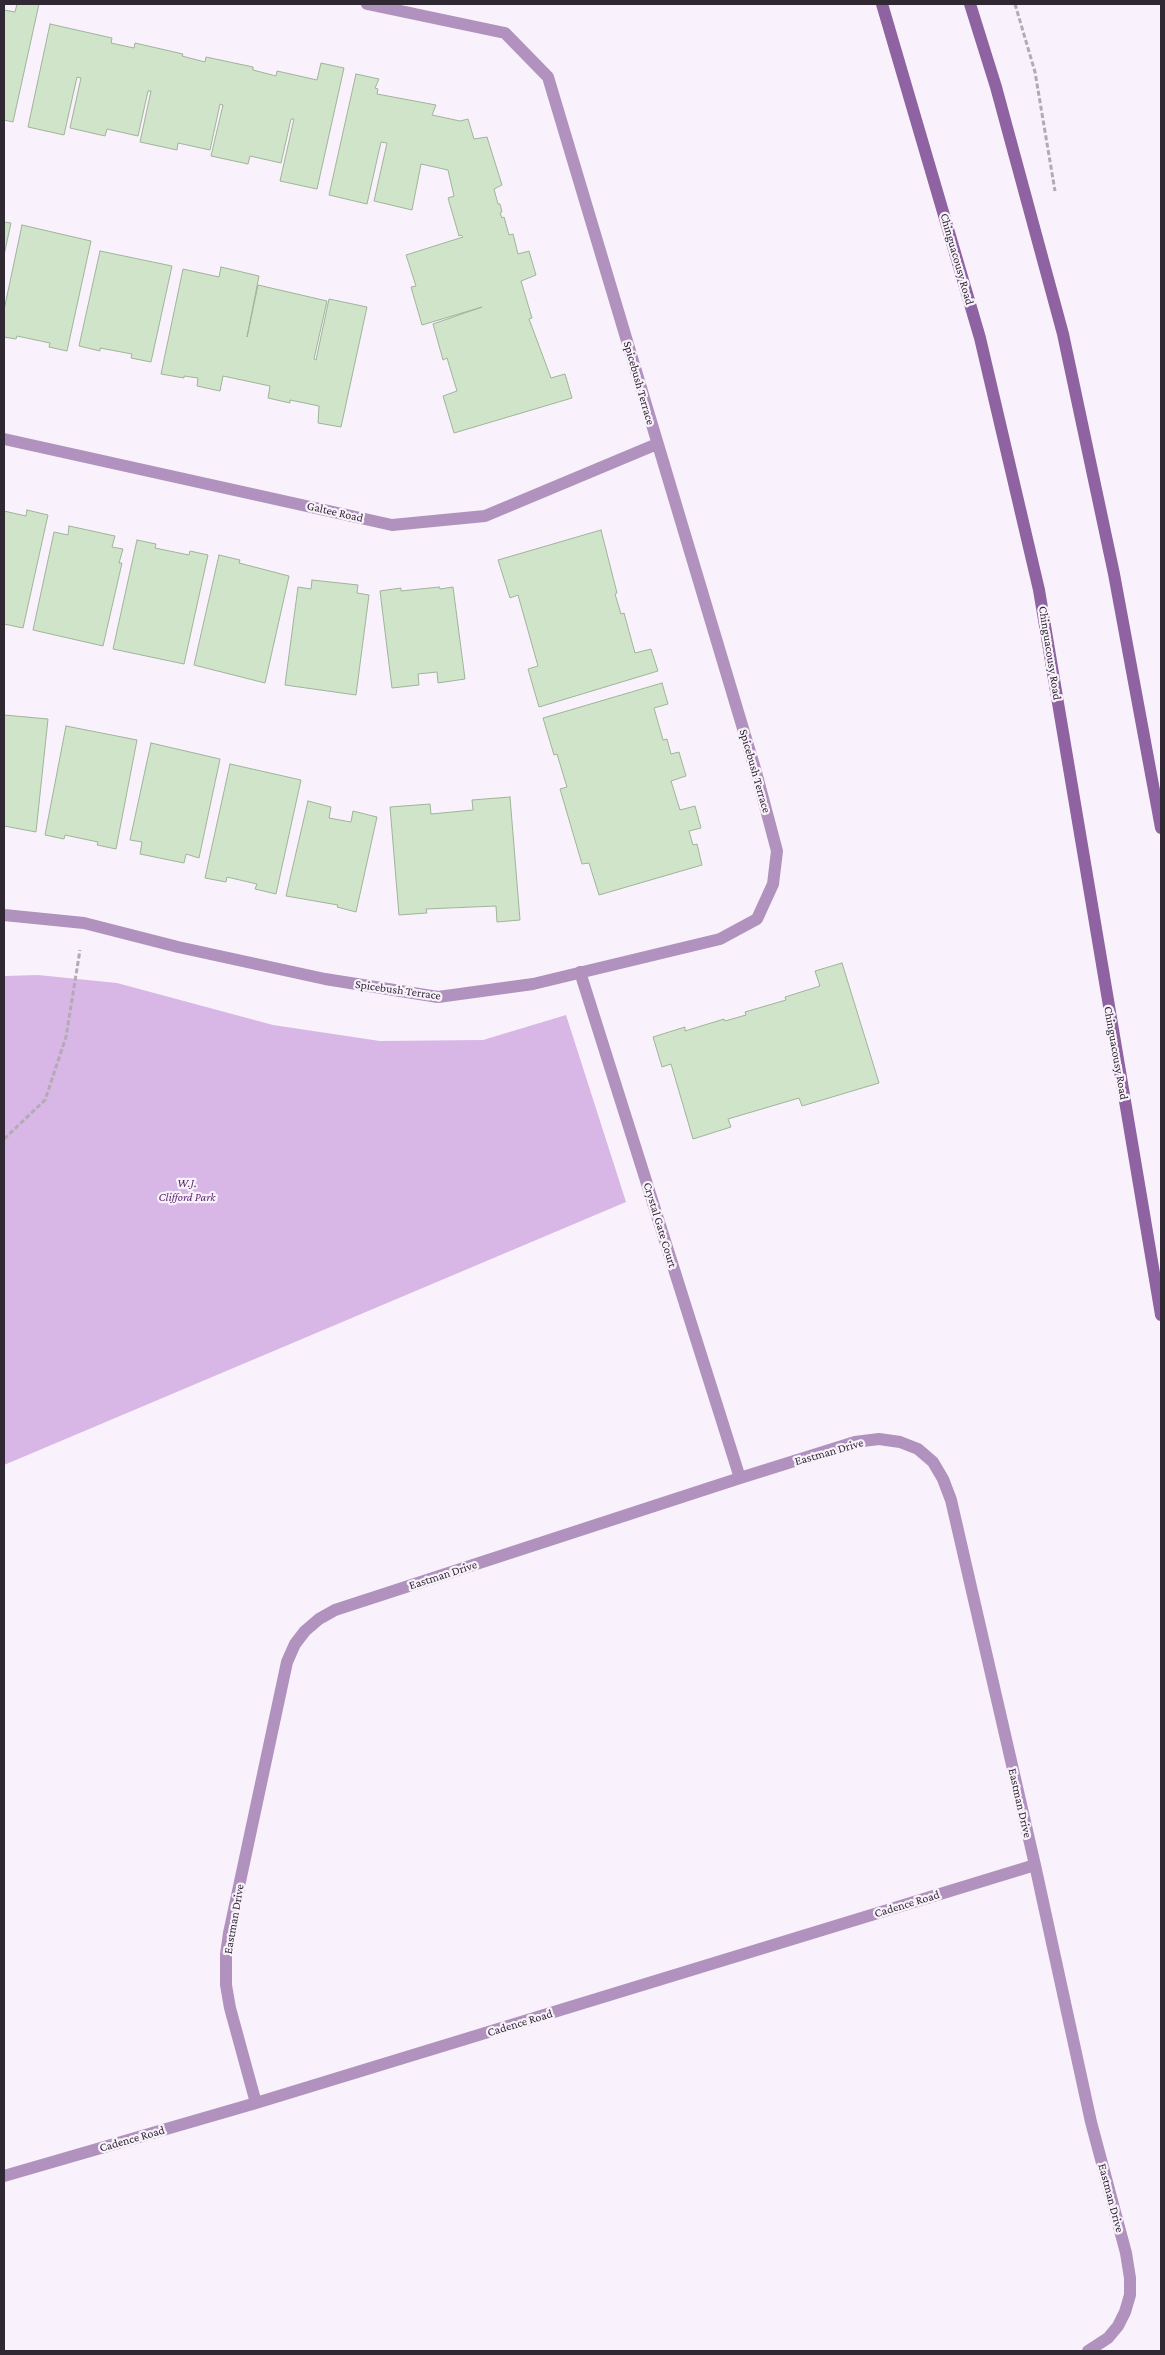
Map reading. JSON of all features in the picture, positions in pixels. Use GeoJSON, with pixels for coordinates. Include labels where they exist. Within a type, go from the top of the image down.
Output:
{"type":"FeatureCollection","features":[{"type":"Feature","properties":{"kind":"main road","name":"Chinguacousy Road"},"geometry":{"type":"LineString","coordinates":[[882,4],[980,338],[1039,590],[1161,1315]]}},
{"type":"Feature","properties":{"kind":"main road"},"geometry":{"type":"LineString","coordinates":[[970,4],[996,87],[1063,334],[1114,574],[1161,828]]}},
{"type":"Feature","properties":{"kind":"street","name":"Spicebush Terrace"},"geometry":{"type":"LineString","coordinates":[[4,915],[84,923],[178,947],[325,979],[438,997],[532,984],[720,939],[757,919],[773,884],[777,851],[756,772],[548,77],[505,33],[367,4]]}},
{"type":"Feature","properties":{"kind":"street","name":"Galtee Road"},"geometry":{"type":"LineString","coordinates":[[4,439],[392,525],[485,516],[657,444]]}},
{"type":"Feature","properties":{"kind":"street","name":"Crystal Gate Court"},"geometry":{"type":"LineString","coordinates":[[580,972],[740,1478]]}},
{"type":"Feature","properties":{"kind":"street","name":"Eastman Drive"},"geometry":{"type":"LineString","coordinates":[[256,2103],[230,2008],[226,1986],[226,1954],[287,1662],[295,1644],[305,1630],[335,1610],[740,1478],[855,1442],[879,1439],[900,1442],[918,1449],[933,1462],[943,1479],[951,1500],[1090,2122],[1126,2253],[1130,2278],[1130,2295],[1126,2312],[1108,2338],[1088,2351]]}},
{"type":"Feature","properties":{"kind":"street","name":"Cadence Road"},"geometry":{"type":"LineString","coordinates":[[4,2176],[256,2103],[1034,1865]]}},
{"type":"Feature","properties":{"kind":"path"},"geometry":{"type":"LineString","coordinates":[[1015,4],[1035,72]]}},
{"type":"Feature","properties":{"kind":"path"},"geometry":{"type":"LineString","coordinates":[[4,1139],[45,1100],[66,1037],[84,923]]}},
{"type":"Feature","properties":{"kind":"green space","name":"W.J. Clifford Park"},"geometry":{"type":"Polygon","coordinates":[[[38,975],[117,983],[273,1025],[380,1041],[483,1040],[566,1015],[626,1202],[4,1465],[4,976],[38,975]]]}},
{"type":"Feature","properties":{"kind":"building"},"geometry":{"type":"Polygon","coordinates":[[[17,4],[39,4],[13,122],[4,120],[4,10],[15,12],[17,4]]]}},
{"type":"Feature","properties":{"kind":"building"},"geometry":{"type":"Polygon","coordinates":[[[50,24],[112,38],[111,43],[134,48],[135,43],[183,54],[182,56],[205,62],[206,57],[253,67],[253,70],[276,76],[277,71],[317,80],[321,63],[344,68],[317,189],[280,181],[294,119],[291,119],[281,163],[250,156],[248,164],[211,156],[223,105],[220,104],[210,150],[178,143],[177,150],[140,142],[151,91],[148,91],[138,136],[107,129],[105,136],[70,128],[81,78],[77,77],[64,135],[28,127],[50,24]]]}},
{"type":"Feature","properties":{"kind":"building"},"geometry":{"type":"Polygon","coordinates":[[[356,74],[379,79],[375,88],[378,89],[377,94],[436,105],[432,115],[460,121],[468,119],[474,139],[487,137],[502,185],[494,189],[502,212],[500,213],[502,218],[504,217],[509,235],[513,234],[518,254],[529,251],[536,275],[521,281],[532,318],[529,319],[551,378],[565,374],[572,398],[454,433],[443,396],[457,391],[447,358],[443,360],[433,324],[482,307],[422,325],[411,287],[416,286],[406,255],[463,237],[459,236],[448,198],[454,196],[448,170],[421,164],[412,210],[374,201],[387,143],[381,142],[367,204],[329,195],[356,74]]]}},
{"type":"Feature","properties":{"kind":"building"},"geometry":{"type":"Polygon","coordinates":[[[4,222],[11,223],[4,255],[4,222]]]}},
{"type":"Feature","properties":{"kind":"building"},"geometry":{"type":"Polygon","coordinates":[[[22,225],[91,241],[67,351],[49,347],[50,343],[17,336],[16,339],[4,337],[4,310],[22,225]]]}},
{"type":"Feature","properties":{"kind":"building"},"geometry":{"type":"Polygon","coordinates":[[[100,251],[172,266],[151,362],[131,358],[132,354],[100,348],[100,351],[79,346],[100,251]]]}},
{"type":"Feature","properties":{"kind":"building"},"geometry":{"type":"Polygon","coordinates":[[[221,267],[259,276],[247,337],[258,285],[327,301],[314,359],[316,360],[329,299],[367,307],[341,427],[318,423],[319,406],[290,400],[290,403],[268,398],[270,386],[223,376],[220,391],[197,386],[198,378],[184,376],[184,378],[161,374],[183,269],[219,277],[221,267]]]}},
{"type":"Feature","properties":{"kind":"building"},"geometry":{"type":"Polygon","coordinates":[[[27,510],[48,515],[23,628],[4,624],[4,511],[26,516],[27,510]]]}},
{"type":"Feature","properties":{"kind":"building"},"geometry":{"type":"Polygon","coordinates":[[[69,526],[115,536],[112,547],[123,549],[119,563],[122,563],[103,646],[33,630],[54,532],[68,535],[69,526]]]}},
{"type":"Feature","properties":{"kind":"building"},"geometry":{"type":"Polygon","coordinates":[[[601,530],[617,593],[615,594],[621,614],[624,613],[635,653],[651,649],[658,671],[539,707],[528,669],[538,666],[518,595],[510,598],[498,560],[601,530]]]}},
{"type":"Feature","properties":{"kind":"building"},"geometry":{"type":"Polygon","coordinates":[[[137,540],[156,544],[155,548],[189,555],[190,551],[208,555],[184,664],[113,649],[137,540]]]}},
{"type":"Feature","properties":{"kind":"building"},"geometry":{"type":"Polygon","coordinates":[[[219,555],[240,560],[239,563],[289,576],[265,683],[194,665],[219,555]]]}},
{"type":"Feature","properties":{"kind":"building"},"geometry":{"type":"Polygon","coordinates":[[[312,580],[358,585],[357,593],[369,595],[356,695],[285,685],[298,587],[311,589],[312,580]]]}},
{"type":"Feature","properties":{"kind":"building"},"geometry":{"type":"Polygon","coordinates":[[[439,587],[440,589],[453,587],[465,679],[438,683],[437,672],[418,674],[419,685],[392,688],[380,591],[401,588],[401,591],[439,587]]]}},
{"type":"Feature","properties":{"kind":"building"},"geometry":{"type":"Polygon","coordinates":[[[662,683],[668,704],[654,708],[663,740],[667,739],[671,754],[679,752],[686,776],[671,781],[680,810],[695,806],[701,828],[689,831],[693,845],[697,844],[702,865],[599,895],[589,863],[582,864],[560,789],[567,787],[557,754],[554,755],[543,718],[662,683]]]}},
{"type":"Feature","properties":{"kind":"building"},"geometry":{"type":"Polygon","coordinates":[[[4,715],[48,719],[36,832],[4,826],[4,715]]]}},
{"type":"Feature","properties":{"kind":"building"},"geometry":{"type":"Polygon","coordinates":[[[66,726],[137,740],[116,849],[97,845],[98,842],[65,835],[64,839],[45,835],[66,726]]]}},
{"type":"Feature","properties":{"kind":"building"},"geometry":{"type":"Polygon","coordinates":[[[151,743],[220,759],[199,858],[186,854],[184,863],[140,854],[142,842],[130,840],[151,743]]]}},
{"type":"Feature","properties":{"kind":"building"},"geometry":{"type":"Polygon","coordinates":[[[230,764],[301,780],[276,894],[255,889],[257,884],[227,877],[226,882],[205,878],[230,764]]]}},
{"type":"Feature","properties":{"kind":"building"},"geometry":{"type":"Polygon","coordinates":[[[510,797],[520,920],[497,922],[496,906],[426,909],[427,913],[399,915],[390,807],[430,804],[431,814],[473,810],[472,800],[510,797]]]}},
{"type":"Feature","properties":{"kind":"building"},"geometry":{"type":"Polygon","coordinates":[[[308,801],[331,807],[329,818],[351,822],[353,811],[377,817],[356,912],[337,907],[338,905],[286,896],[308,801]]]}},
{"type":"Feature","properties":{"kind":"building"},"geometry":{"type":"Polygon","coordinates":[[[842,963],[879,1083],[802,1106],[799,1098],[728,1119],[731,1127],[693,1139],[671,1064],[662,1067],[653,1037],[685,1027],[685,1031],[724,1019],[725,1021],[746,1015],[745,1012],[786,1000],[785,997],[820,986],[815,971],[842,963]]]}}]}
